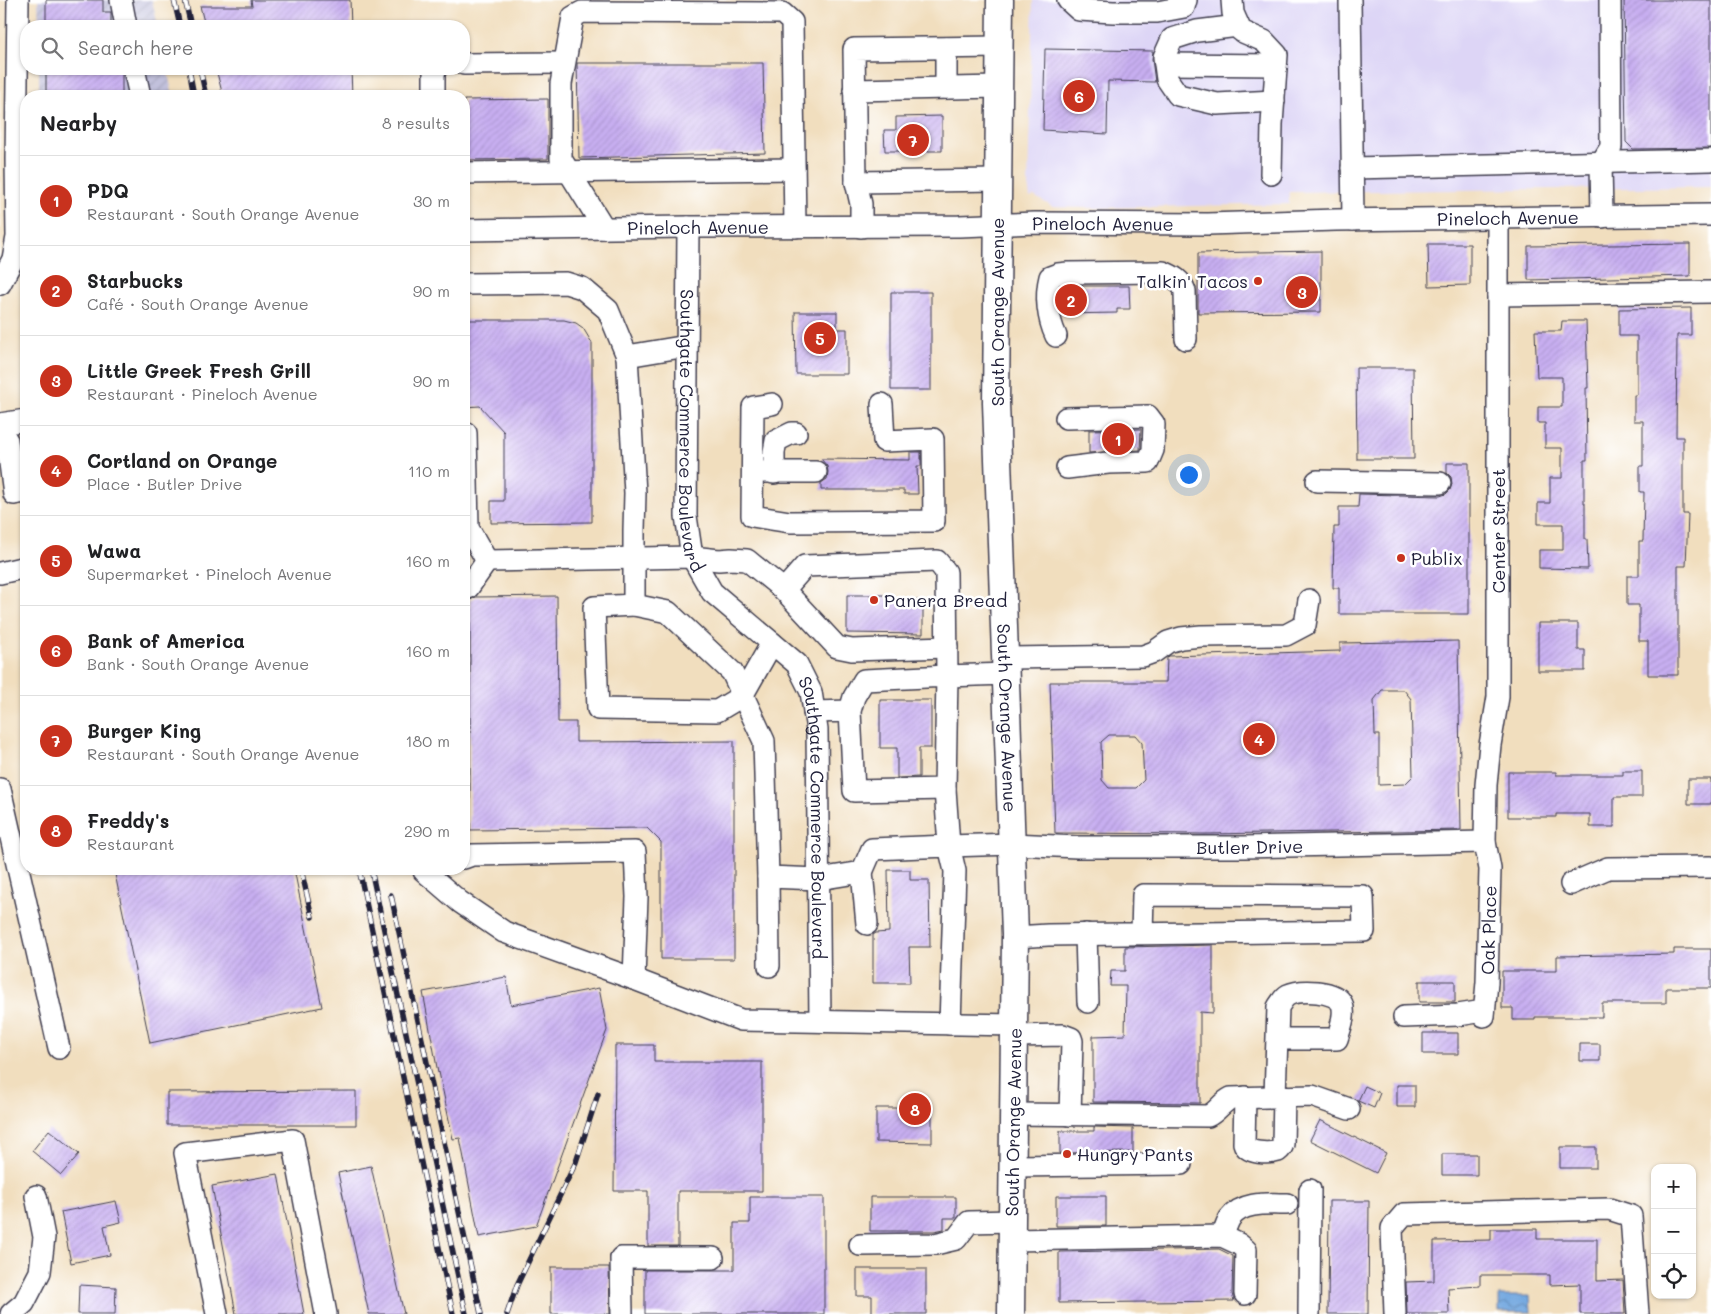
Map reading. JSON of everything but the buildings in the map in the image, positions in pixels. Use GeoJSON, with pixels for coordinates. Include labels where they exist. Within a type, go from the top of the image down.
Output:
{"type":"FeatureCollection","features":[{"type":"Feature","properties":{"kind":"main road","name":"South Orange Avenue"},"geometry":{"type":"LineString","coordinates":[[1000,0],[996,404],[1015,937],[1011,1314]]}},
{"type":"Feature","properties":{"kind":"street"},"geometry":{"type":"LineString","coordinates":[[0,284],[14,258],[18,0]]}},
{"type":"Feature","properties":{"kind":"street"},"geometry":{"type":"LineString","coordinates":[[121,0],[125,20]]}},
{"type":"Feature","properties":{"kind":"street"},"geometry":{"type":"LineString","coordinates":[[1068,0],[1079,10],[1113,12],[1166,11],[1184,7],[1186,0]]}},
{"type":"Feature","properties":{"kind":"street"},"geometry":{"type":"LineString","coordinates":[[1232,0],[1233,13],[1241,31],[1264,41],[1277,55],[1272,124],[1271,174]]}},
{"type":"Feature","properties":{"kind":"street"},"geometry":{"type":"LineString","coordinates":[[1350,0],[1353,220]]}},
{"type":"Feature","properties":{"kind":"street"},"geometry":{"type":"LineString","coordinates":[[1602,217],[1602,163],[1611,147],[1610,0]]}},
{"type":"Feature","properties":{"kind":"street"},"geometry":{"type":"LineString","coordinates":[[604,228],[561,159],[561,84],[564,63],[572,17],[582,12],[782,13],[792,22],[795,227]]}},
{"type":"Feature","properties":{"kind":"street"},"geometry":{"type":"LineString","coordinates":[[1238,26],[1197,31],[1172,39],[1164,57],[1167,79],[1178,95],[1217,104],[1274,101]]}},
{"type":"Feature","properties":{"kind":"street"},"geometry":{"type":"LineString","coordinates":[[861,227],[861,204],[856,182],[854,49],[999,47]]}},
{"type":"Feature","properties":{"kind":"street"},"geometry":{"type":"LineString","coordinates":[[946,48],[946,88]]}},
{"type":"Feature","properties":{"kind":"street"},"geometry":{"type":"LineString","coordinates":[[470,64],[564,63]]}},
{"type":"Feature","properties":{"kind":"street"},"geometry":{"type":"LineString","coordinates":[[1165,64],[1276,65]]}},
{"type":"Feature","properties":{"kind":"street"},"geometry":{"type":"LineString","coordinates":[[135,75],[139,90]]}},
{"type":"Feature","properties":{"kind":"street"},"geometry":{"type":"LineString","coordinates":[[434,75],[434,90]]}},
{"type":"Feature","properties":{"kind":"street"},"geometry":{"type":"LineString","coordinates":[[854,90],[999,87]]}},
{"type":"Feature","properties":{"kind":"street"},"geometry":{"type":"LineString","coordinates":[[1352,168],[1711,160]]}},
{"type":"Feature","properties":{"kind":"street"},"geometry":{"type":"LineString","coordinates":[[470,173],[794,169]]}},
{"type":"Feature","properties":{"kind":"street"},"geometry":{"type":"LineString","coordinates":[[856,182],[998,180]]}},
{"type":"Feature","properties":{"kind":"street","name":"Pineloch Avenue"},"geometry":{"type":"LineString","coordinates":[[470,230],[959,226],[1035,223],[1208,224],[1353,220],[1711,216]]}},
{"type":"Feature","properties":{"kind":"street","name":"Center Street"},"geometry":{"type":"LineString","coordinates":[[1485,842],[1486,786],[1490,745],[1498,697],[1498,218]]}},
{"type":"Feature","properties":{"kind":"street","name":"Southgate Commerce Boulevard"},"geometry":{"type":"LineString","coordinates":[[688,227],[686,516],[692,557],[712,592],[797,664],[811,692],[817,730],[820,1021]]}},
{"type":"Feature","properties":{"kind":"street"},"geometry":{"type":"LineString","coordinates":[[1056,336],[1050,323],[1047,286],[1050,277],[1068,273],[1163,272],[1173,276],[1183,284],[1185,291],[1186,338]]}},
{"type":"Feature","properties":{"kind":"street"},"geometry":{"type":"LineString","coordinates":[[470,284],[566,283],[582,288],[608,310],[627,356],[635,493],[634,604]]}},
{"type":"Feature","properties":{"kind":"street"},"geometry":{"type":"LineString","coordinates":[[1498,295],[1711,292]]}},
{"type":"Feature","properties":{"kind":"street"},"geometry":{"type":"LineString","coordinates":[[627,356],[688,346]]}},
{"type":"Feature","properties":{"kind":"street"},"geometry":{"type":"LineString","coordinates":[[772,404],[753,407],[752,516],[790,522],[934,520],[933,440],[884,441],[882,404]]}},
{"type":"Feature","properties":{"kind":"street"},"geometry":{"type":"LineString","coordinates":[[1066,418],[1148,416],[1154,424],[1153,450],[1148,462],[1108,462],[1066,468]]}},
{"type":"Feature","properties":{"kind":"street"},"geometry":{"type":"LineString","coordinates":[[0,424],[20,421]]}},
{"type":"Feature","properties":{"kind":"street"},"geometry":{"type":"LineString","coordinates":[[774,473],[776,441],[796,433]]}},
{"type":"Feature","properties":{"kind":"street"},"geometry":{"type":"LineString","coordinates":[[0,442],[7,440],[14,494],[20,493]]}},
{"type":"Feature","properties":{"kind":"street"},"geometry":{"type":"LineString","coordinates":[[753,472],[816,472]]}},
{"type":"Feature","properties":{"kind":"street"},"geometry":{"type":"LineString","coordinates":[[1317,481],[1440,484]]}},
{"type":"Feature","properties":{"kind":"street"},"geometry":{"type":"LineString","coordinates":[[470,534],[487,561]]}},
{"type":"Feature","properties":{"kind":"street"},"geometry":{"type":"LineString","coordinates":[[487,561],[692,557],[719,560],[747,560],[784,590],[837,647],[852,650],[947,647]]}},
{"type":"Feature","properties":{"kind":"street"},"geometry":{"type":"LineString","coordinates":[[470,585],[487,561]]}},
{"type":"Feature","properties":{"kind":"street"},"geometry":{"type":"LineString","coordinates":[[784,590],[805,566],[937,561],[946,572],[945,789],[949,846],[955,871],[950,1024]]}},
{"type":"Feature","properties":{"kind":"street"},"geometry":{"type":"LineString","coordinates":[[0,572],[20,568]]}},
{"type":"Feature","properties":{"kind":"street"},"geometry":{"type":"LineString","coordinates":[[945,789],[854,791],[850,711],[854,697],[864,680],[947,676],[1006,666],[1143,656],[1154,652],[1168,642],[1180,638],[1286,635],[1305,625],[1310,600]]}},
{"type":"Feature","properties":{"kind":"street"},"geometry":{"type":"LineString","coordinates":[[769,966],[764,742],[742,696],[732,672],[668,612],[634,604],[594,608],[598,709],[717,711],[742,696],[772,643]]}},
{"type":"Feature","properties":{"kind":"street"},"geometry":{"type":"LineString","coordinates":[[814,712],[850,711]]}},
{"type":"Feature","properties":{"kind":"street"},"geometry":{"type":"LineString","coordinates":[[0,789],[59,1048]]}},
{"type":"Feature","properties":{"kind":"street","name":"Butler Drive"},"geometry":{"type":"LineString","coordinates":[[862,872],[872,848],[1013,844],[1077,847],[1234,847],[1485,842]]}},
{"type":"Feature","properties":{"kind":"street","name":"Oak Place"},"geometry":{"type":"LineString","coordinates":[[1404,1017],[1484,1014],[1487,982],[1490,869],[1485,842]]}},
{"type":"Feature","properties":{"kind":"street"},"geometry":{"type":"LineString","coordinates":[[470,856],[634,852],[637,897],[634,979]]}},
{"type":"Feature","properties":{"kind":"street"},"geometry":{"type":"LineString","coordinates":[[1571,884],[1608,868],[1711,867]]}},
{"type":"Feature","properties":{"kind":"street"},"geometry":{"type":"LineString","coordinates":[[768,877],[819,879],[862,872],[867,924]]}},
{"type":"Feature","properties":{"kind":"street"},"geometry":{"type":"LineString","coordinates":[[431,875],[460,902],[504,932],[741,1020],[950,1024],[1064,1035],[1071,1038],[1072,1041],[1070,1115]]}},
{"type":"Feature","properties":{"kind":"street"},"geometry":{"type":"LineString","coordinates":[[1015,937],[1086,934],[1142,934],[1364,931],[1363,896],[1143,895],[1142,934]]}},
{"type":"Feature","properties":{"kind":"street"},"geometry":{"type":"LineString","coordinates":[[1086,934],[1088,1002]]}},
{"type":"Feature","properties":{"kind":"street"},"geometry":{"type":"LineString","coordinates":[[1245,1097],[1245,1147],[1255,1152],[1277,1151],[1281,1149],[1283,1144],[1278,1039]]}},
{"type":"Feature","properties":{"kind":"street"},"geometry":{"type":"LineString","coordinates":[[1014,1114],[1208,1116],[1222,1102],[1231,1098],[1280,1096],[1312,1096],[1350,1109]]}},
{"type":"Feature","properties":{"kind":"street"},"geometry":{"type":"LineString","coordinates":[[216,1314],[184,1154],[293,1140],[326,1314]]}},
{"type":"Feature","properties":{"kind":"street"},"geometry":{"type":"LineString","coordinates":[[1013,1166],[1181,1164]]}},
{"type":"Feature","properties":{"kind":"street"},"geometry":{"type":"LineString","coordinates":[[1309,1314],[1310,1190]]}},
{"type":"Feature","properties":{"kind":"street"},"geometry":{"type":"LineString","coordinates":[[11,1314],[24,1303],[40,1272],[44,1237],[36,1196]]}},
{"type":"Feature","properties":{"kind":"street"},"geometry":{"type":"LineString","coordinates":[[1222,1236],[1231,1218],[1241,1209],[1258,1204],[1287,1204]]}},
{"type":"Feature","properties":{"kind":"street"},"geometry":{"type":"LineString","coordinates":[[1395,1314],[1392,1228],[1404,1214],[1610,1209],[1632,1216],[1638,1314]]}},
{"type":"Feature","properties":{"kind":"street"},"geometry":{"type":"LineString","coordinates":[[860,1245],[935,1244],[956,1239],[969,1222],[1012,1230],[1222,1236],[1246,1250],[1245,1294]]}},
{"type":"Feature","properties":{"kind":"street"},"geometry":{"type":"LineString","coordinates":[[622,1314],[621,1258],[713,1258]]}},
{"type":"Feature","properties":{"kind":"shaded area"},"geometry":{"type":"Polygon","coordinates":[[[38,0],[152,0],[157,20],[39,20],[38,0]]]}},
{"type":"Feature","properties":{"kind":"shaded area"},"geometry":{"type":"Polygon","coordinates":[[[1033,0],[1711,0],[1711,187],[1289,192],[1289,204],[1094,208],[1053,207],[1034,196],[1030,198],[1028,184],[1033,0]]]}},
{"type":"Feature","properties":{"kind":"shaded area"},"geometry":{"type":"Polygon","coordinates":[[[39,75],[168,75],[172,90],[39,90],[39,75]]]}},
{"type":"Feature","properties":{"kind":"water"},"geometry":{"type":"Polygon","coordinates":[[[1499,1296],[1530,1296],[1531,1312],[1499,1312],[1499,1296]]]}},
{"type":"Feature","properties":{"kind":"railway"},"geometry":{"type":"LineString","coordinates":[[174,0],[179,20]]}},
{"type":"Feature","properties":{"kind":"railway"},"geometry":{"type":"LineString","coordinates":[[185,0],[190,20]]}},
{"type":"Feature","properties":{"kind":"railway"},"geometry":{"type":"LineString","coordinates":[[190,75],[193,90]]}},
{"type":"Feature","properties":{"kind":"railway"},"geometry":{"type":"LineString","coordinates":[[201,75],[205,90]]}},
{"type":"Feature","properties":{"kind":"railway"},"geometry":{"type":"LineString","coordinates":[[302,875],[312,917]]}},
{"type":"Feature","properties":{"kind":"railway"},"geometry":{"type":"LineString","coordinates":[[360,875],[453,1314]]}},
{"type":"Feature","properties":{"kind":"railway"},"geometry":{"type":"LineString","coordinates":[[372,875],[466,1314]]}},
{"type":"Feature","properties":{"kind":"railway"},"geometry":{"type":"LineString","coordinates":[[391,895],[481,1314]]}},
{"type":"Feature","properties":{"kind":"railway"},"geometry":{"type":"LineString","coordinates":[[507,1314],[517,1285],[576,1162],[598,1094]]}},
{"type":"Feature","properties":{"kind":"place","name":"Bank of America"},"geometry":{"type":"Point","coordinates":[1079,96]}},
{"type":"Feature","properties":{"kind":"place","name":"Burger King"},"geometry":{"type":"Point","coordinates":[913,140]}},
{"type":"Feature","properties":{"kind":"place","name":"Talkin' Tacos"},"geometry":{"type":"Point","coordinates":[1258,281]}},
{"type":"Feature","properties":{"kind":"place","name":"Little Greek Fresh Grill"},"geometry":{"type":"Point","coordinates":[1302,292]}},
{"type":"Feature","properties":{"kind":"place","name":"Starbucks"},"geometry":{"type":"Point","coordinates":[1071,300]}},
{"type":"Feature","properties":{"kind":"place","name":"Wawa"},"geometry":{"type":"Point","coordinates":[820,338]}},
{"type":"Feature","properties":{"kind":"place","name":"PDQ"},"geometry":{"type":"Point","coordinates":[1118,439]}},
{"type":"Feature","properties":{"kind":"place","name":"Publix"},"geometry":{"type":"Point","coordinates":[1401,558]}},
{"type":"Feature","properties":{"kind":"place","name":"Panera Bread"},"geometry":{"type":"Point","coordinates":[874,600]}},
{"type":"Feature","properties":{"kind":"place","name":"Cortland on Orange"},"geometry":{"type":"Point","coordinates":[1259,739]}},
{"type":"Feature","properties":{"kind":"place","name":"Freddy's"},"geometry":{"type":"Point","coordinates":[915,1109]}},
{"type":"Feature","properties":{"kind":"place","name":"Hungry Pants"},"geometry":{"type":"Point","coordinates":[1067,1154]}}]}
